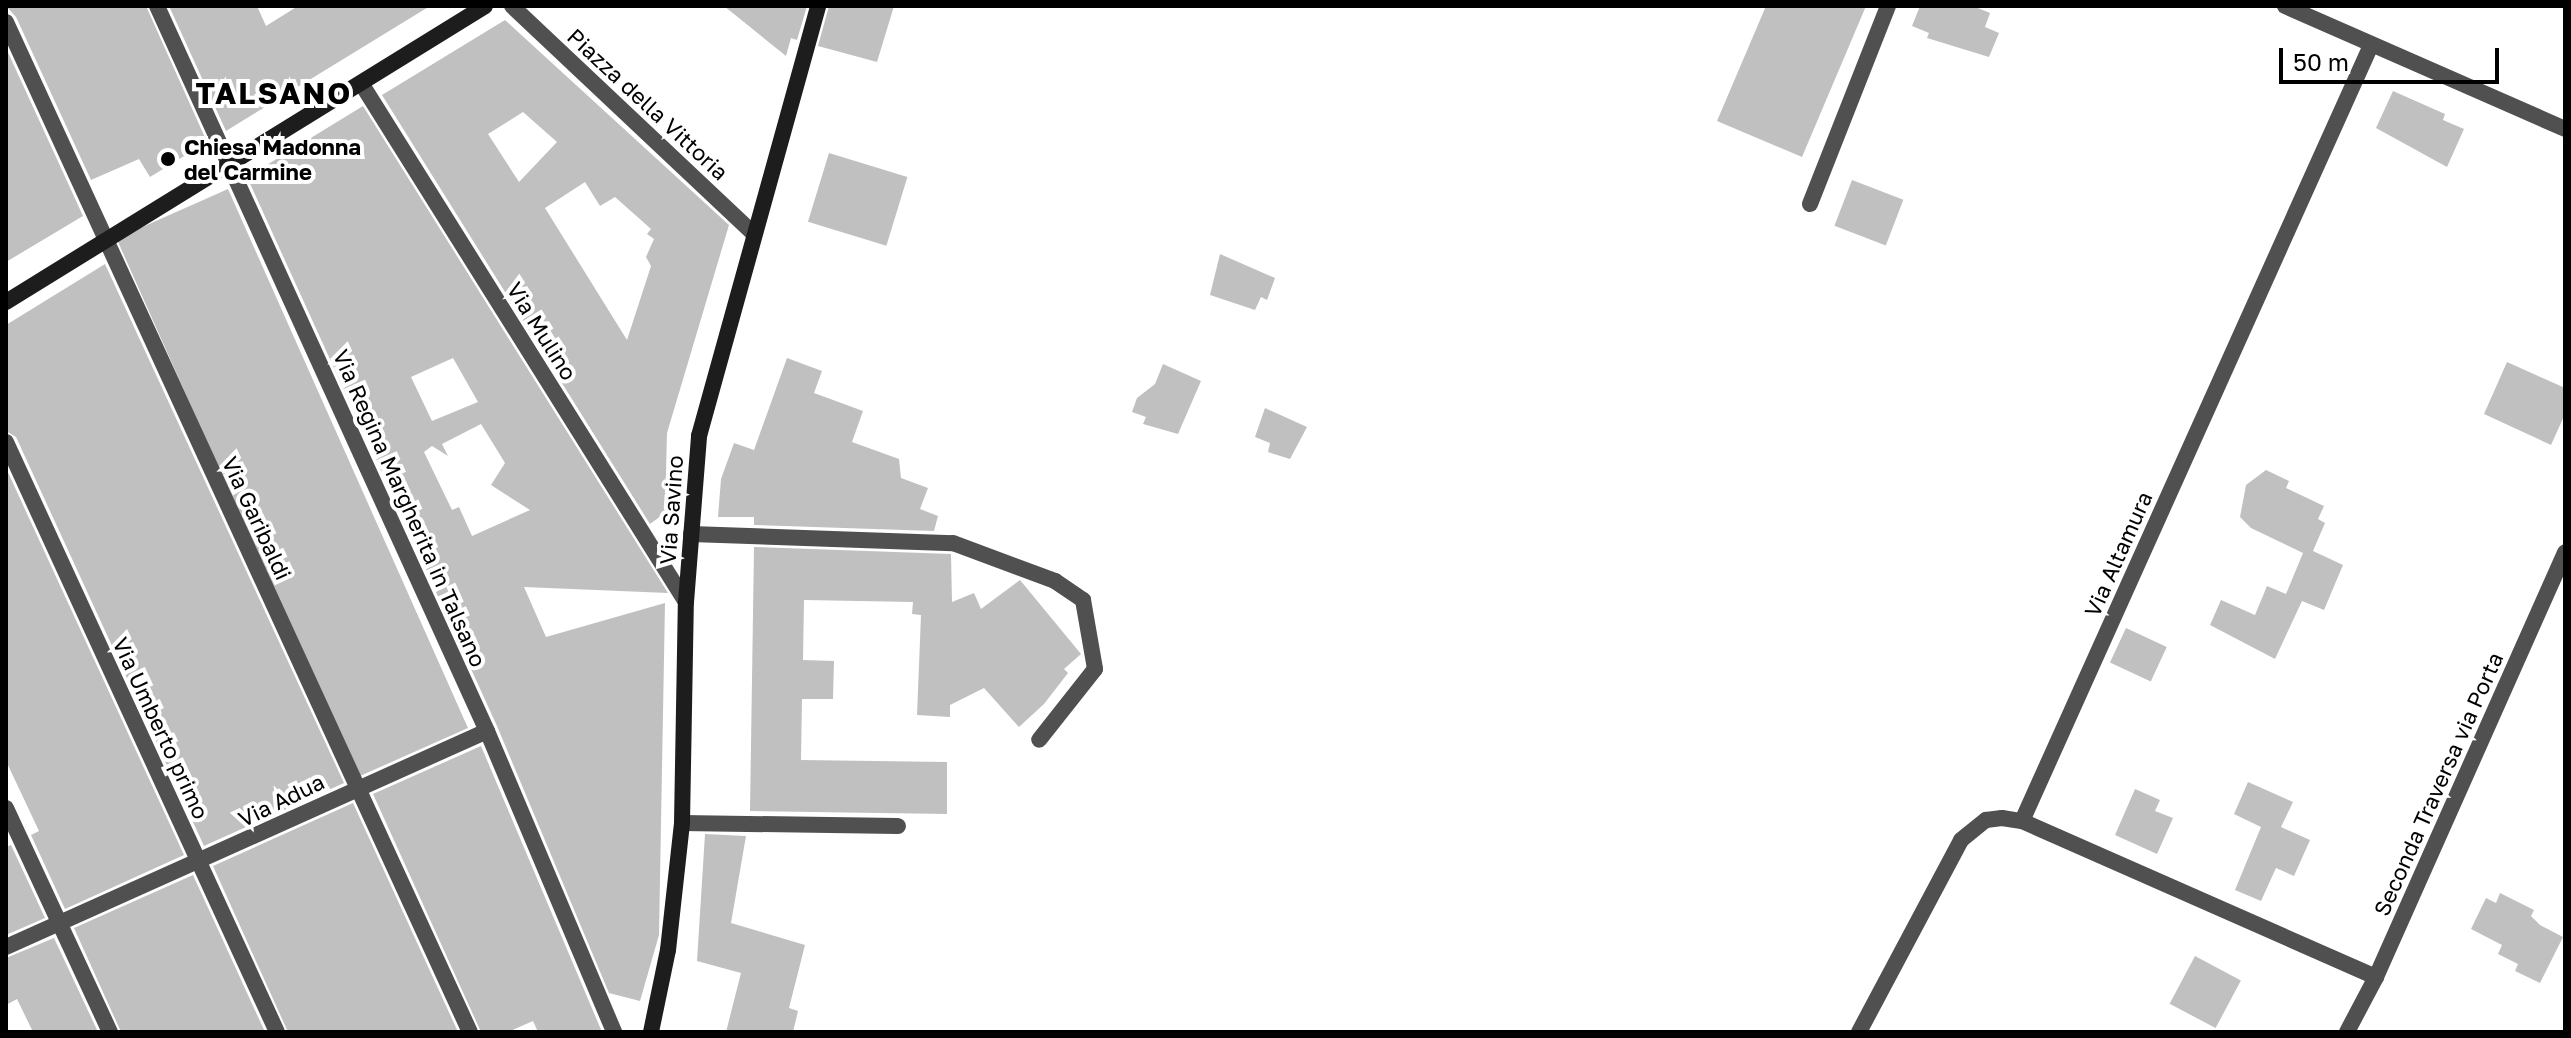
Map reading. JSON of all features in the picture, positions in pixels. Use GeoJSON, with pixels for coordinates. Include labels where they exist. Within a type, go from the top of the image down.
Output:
{"type":"FeatureCollection","features":[{"type":"Feature","properties":{"kind":"street","name":"Via Regina Margherita in Talsano"},"geometry":{"type":"LineString","coordinates":[[157,6],[487,731],[614,1032]]}},
{"type":"Feature","properties":{"kind":"street"},"geometry":{"type":"LineString","coordinates":[[6,302],[485,6]]}},
{"type":"Feature","properties":{"kind":"street","name":"Piazza della Vittoria"},"geometry":{"type":"LineString","coordinates":[[512,6],[753,233]]}},
{"type":"Feature","properties":{"kind":"street","name":"Via Savino"},"geometry":{"type":"LineString","coordinates":[[651,1032],[668,950],[682,823],[686,602],[699,436],[818,6]]}},
{"type":"Feature","properties":{"kind":"street"},"geometry":{"type":"LineString","coordinates":[[1810,204],[1888,6]]}},
{"type":"Feature","properties":{"kind":"street"},"geometry":{"type":"LineString","coordinates":[[2285,6],[2565,129]]}},
{"type":"Feature","properties":{"kind":"street","name":"Via Garibaldi"},"geometry":{"type":"LineString","coordinates":[[6,22],[470,1032]]}},
{"type":"Feature","properties":{"kind":"street","name":"Via Altamura"},"geometry":{"type":"LineString","coordinates":[[2022,821],[2371,45]]}},
{"type":"Feature","properties":{"kind":"street","name":"Via Mulino"},"geometry":{"type":"LineString","coordinates":[[361,83],[686,602]]}},
{"type":"Feature","properties":{"kind":"street","name":"Via Umberto primo"},"geometry":{"type":"LineString","coordinates":[[6,442],[277,1032]]}},
{"type":"Feature","properties":{"kind":"street"},"geometry":{"type":"LineString","coordinates":[[691,534],[953,543],[1055,581],[1083,600],[1095,669],[1039,740]]}},
{"type":"Feature","properties":{"kind":"street","name":"Seconda Traversa via Porta"},"geometry":{"type":"LineString","coordinates":[[2347,1032],[2376,977],[2565,552]]}},
{"type":"Feature","properties":{"kind":"street","name":"Via Adua"},"geometry":{"type":"LineString","coordinates":[[6,947],[58,921],[200,864],[358,788],[487,731]]}},
{"type":"Feature","properties":{"kind":"street"},"geometry":{"type":"LineString","coordinates":[[6,808],[110,1032]]}},
{"type":"Feature","properties":{"kind":"street"},"geometry":{"type":"LineString","coordinates":[[1859,1032],[1961,840],[1986,820],[2022,821],[2376,977]]}},
{"type":"Feature","properties":{"kind":"street"},"geometry":{"type":"LineString","coordinates":[[682,823],[898,826]]}},
{"type":"Feature","properties":{"kind":"building"},"geometry":{"type":"Polygon","coordinates":[[[6,6],[146,6],[207,142],[150,177],[139,159],[91,180],[16,17],[6,6]]]}},
{"type":"Feature","properties":{"kind":"building"},"geometry":{"type":"Polygon","coordinates":[[[169,6],[257,6],[266,26],[298,6],[430,6],[226,131],[169,6]]]}},
{"type":"Feature","properties":{"kind":"building"},"geometry":{"type":"Polygon","coordinates":[[[724,6],[807,6],[797,40],[791,38],[786,56],[724,6]]]}},
{"type":"Feature","properties":{"kind":"building"},"geometry":{"type":"Polygon","coordinates":[[[829,6],[894,6],[877,62],[818,46],[829,6]]]}},
{"type":"Feature","properties":{"kind":"building"},"geometry":{"type":"Polygon","coordinates":[[[1766,6],[1866,6],[1802,157],[1717,121],[1766,6]]]}},
{"type":"Feature","properties":{"kind":"building"},"geometry":{"type":"Polygon","coordinates":[[[1920,6],[1973,6],[1990,13],[1985,27],[1999,33],[1989,57],[1927,38],[1929,33],[1912,26],[1920,6]]]}},
{"type":"Feature","properties":{"kind":"building"},"geometry":{"type":"Polygon","coordinates":[[[505,20],[729,225],[667,433],[665,513],[650,524],[382,95],[505,20]],[[523,112],[488,134],[519,182],[557,142],[523,112]],[[585,182],[545,208],[627,340],[651,266],[646,257],[654,239],[647,234],[651,229],[615,197],[600,206],[585,182]]]}},
{"type":"Feature","properties":{"kind":"building"},"geometry":{"type":"Polygon","coordinates":[[[6,48],[83,216],[6,262],[6,48]]]}},
{"type":"Feature","properties":{"kind":"building"},"geometry":{"type":"Polygon","coordinates":[[[2393,91],[2445,114],[2443,120],[2464,129],[2447,167],[2376,128],[2393,91]]]}},
{"type":"Feature","properties":{"kind":"building"},"geometry":{"type":"Polygon","coordinates":[[[363,106],[668,593],[524,587],[546,637],[665,603],[659,935],[640,1001],[609,993],[497,726],[247,177],[363,106]],[[453,358],[411,377],[432,421],[478,402],[453,358]],[[481,424],[442,444],[448,456],[432,446],[424,452],[452,510],[459,507],[472,536],[530,510],[491,485],[505,463],[481,424]]]}},
{"type":"Feature","properties":{"kind":"building"},"geometry":{"type":"Polygon","coordinates":[[[829,153],[907,177],[886,246],[808,222],[829,153]]]}},
{"type":"Feature","properties":{"kind":"building"},"geometry":{"type":"Polygon","coordinates":[[[1852,180],[1903,200],[1886,245],[1834,226],[1852,180]]]}},
{"type":"Feature","properties":{"kind":"building"},"geometry":{"type":"Polygon","coordinates":[[[228,189],[468,728],[357,778],[117,239],[228,189]]]}},
{"type":"Feature","properties":{"kind":"building"},"geometry":{"type":"Polygon","coordinates":[[[1220,254],[1275,278],[1267,300],[1261,297],[1255,310],[1210,295],[1220,254]]]}},
{"type":"Feature","properties":{"kind":"building"},"geometry":{"type":"Polygon","coordinates":[[[105,264],[344,783],[204,846],[16,437],[6,431],[6,325],[105,264]]]}},
{"type":"Feature","properties":{"kind":"building"},"geometry":{"type":"Polygon","coordinates":[[[787,358],[822,371],[814,393],[863,411],[852,442],[899,459],[901,478],[928,488],[920,509],[938,516],[934,531],[754,525],[754,517],[718,517],[721,479],[734,443],[754,450],[787,358]]]}},
{"type":"Feature","properties":{"kind":"building"},"geometry":{"type":"Polygon","coordinates":[[[2507,362],[2565,388],[2565,414],[2551,445],[2484,414],[2507,362]]]}},
{"type":"Feature","properties":{"kind":"building"},"geometry":{"type":"Polygon","coordinates":[[[1163,364],[1201,381],[1178,434],[1143,424],[1146,417],[1132,412],[1137,398],[1155,384],[1163,364]]]}},
{"type":"Feature","properties":{"kind":"building"},"geometry":{"type":"Polygon","coordinates":[[[1265,408],[1307,427],[1290,459],[1268,452],[1270,443],[1255,437],[1265,408]]]}},
{"type":"Feature","properties":{"kind":"building"},"geometry":{"type":"Polygon","coordinates":[[[6,468],[184,855],[65,909],[31,835],[39,831],[6,761],[6,468]]]}},
{"type":"Feature","properties":{"kind":"building"},"geometry":{"type":"Polygon","coordinates":[[[2266,470],[2289,481],[2286,488],[2324,506],[2318,519],[2325,523],[2313,551],[2343,565],[2324,610],[2302,601],[2275,659],[2210,625],[2221,600],[2255,615],[2267,586],[2286,594],[2303,553],[2251,528],[2240,517],[2246,485],[2266,470]]]}},
{"type":"Feature","properties":{"kind":"building"},"geometry":{"type":"Polygon","coordinates":[[[754,547],[951,554],[952,602],[974,593],[981,609],[1020,580],[1081,654],[1064,669],[1068,673],[1044,704],[1019,727],[984,688],[950,705],[950,717],[917,715],[921,615],[912,614],[913,602],[804,600],[803,660],[834,661],[833,699],[802,699],[801,760],[947,762],[947,814],[750,811],[754,547]]]}},
{"type":"Feature","properties":{"kind":"building"},"geometry":{"type":"Polygon","coordinates":[[[2126,628],[2167,647],[2151,681],[2110,662],[2126,628]]]}},
{"type":"Feature","properties":{"kind":"building"},"geometry":{"type":"Polygon","coordinates":[[[481,746],[602,1032],[538,1032],[533,1021],[508,1032],[481,1032],[373,794],[481,746]]]}},
{"type":"Feature","properties":{"kind":"building"},"geometry":{"type":"Polygon","coordinates":[[[2248,782],[2293,802],[2281,827],[2310,840],[2294,876],[2276,868],[2261,901],[2235,890],[2261,827],[2234,814],[2248,782]]]}},
{"type":"Feature","properties":{"kind":"building"},"geometry":{"type":"Polygon","coordinates":[[[2135,789],[2160,800],[2155,811],[2173,818],[2157,854],[2115,835],[2135,789]]]}},
{"type":"Feature","properties":{"kind":"building"},"geometry":{"type":"Polygon","coordinates":[[[353,803],[458,1032],[288,1032],[213,866],[353,803]]]}},
{"type":"Feature","properties":{"kind":"building"},"geometry":{"type":"Polygon","coordinates":[[[705,834],[746,836],[731,923],[805,945],[789,1008],[798,1011],[793,1032],[726,1032],[741,973],[697,961],[705,834]]]}},
{"type":"Feature","properties":{"kind":"building"},"geometry":{"type":"Polygon","coordinates":[[[11,845],[45,918],[6,935],[6,847],[11,845]]]}},
{"type":"Feature","properties":{"kind":"building"},"geometry":{"type":"Polygon","coordinates":[[[193,875],[265,1032],[121,1032],[74,928],[193,875]]]}},
{"type":"Feature","properties":{"kind":"building"},"geometry":{"type":"Polygon","coordinates":[[[2500,893],[2534,910],[2531,916],[2540,925],[2563,937],[2540,983],[2515,971],[2518,964],[2498,954],[2502,945],[2471,929],[2486,898],[2496,903],[2500,893]]]}},
{"type":"Feature","properties":{"kind":"building"},"geometry":{"type":"Polygon","coordinates":[[[54,938],[98,1032],[33,1032],[17,999],[6,1005],[6,958],[54,938]]]}},
{"type":"Feature","properties":{"kind":"building"},"geometry":{"type":"Polygon","coordinates":[[[2195,956],[2241,980],[2216,1028],[2170,1004],[2195,956]]]}},
{"type":"Feature","properties":{"kind":"place","name":"Chiesa Madonna del Carmine"},"geometry":{"type":"Point","coordinates":[168,159]}},
{"type":"Feature","properties":{"kind":"district","name":"TALSANO"},"geometry":{"type":"Point","coordinates":[274,93]}}]}
